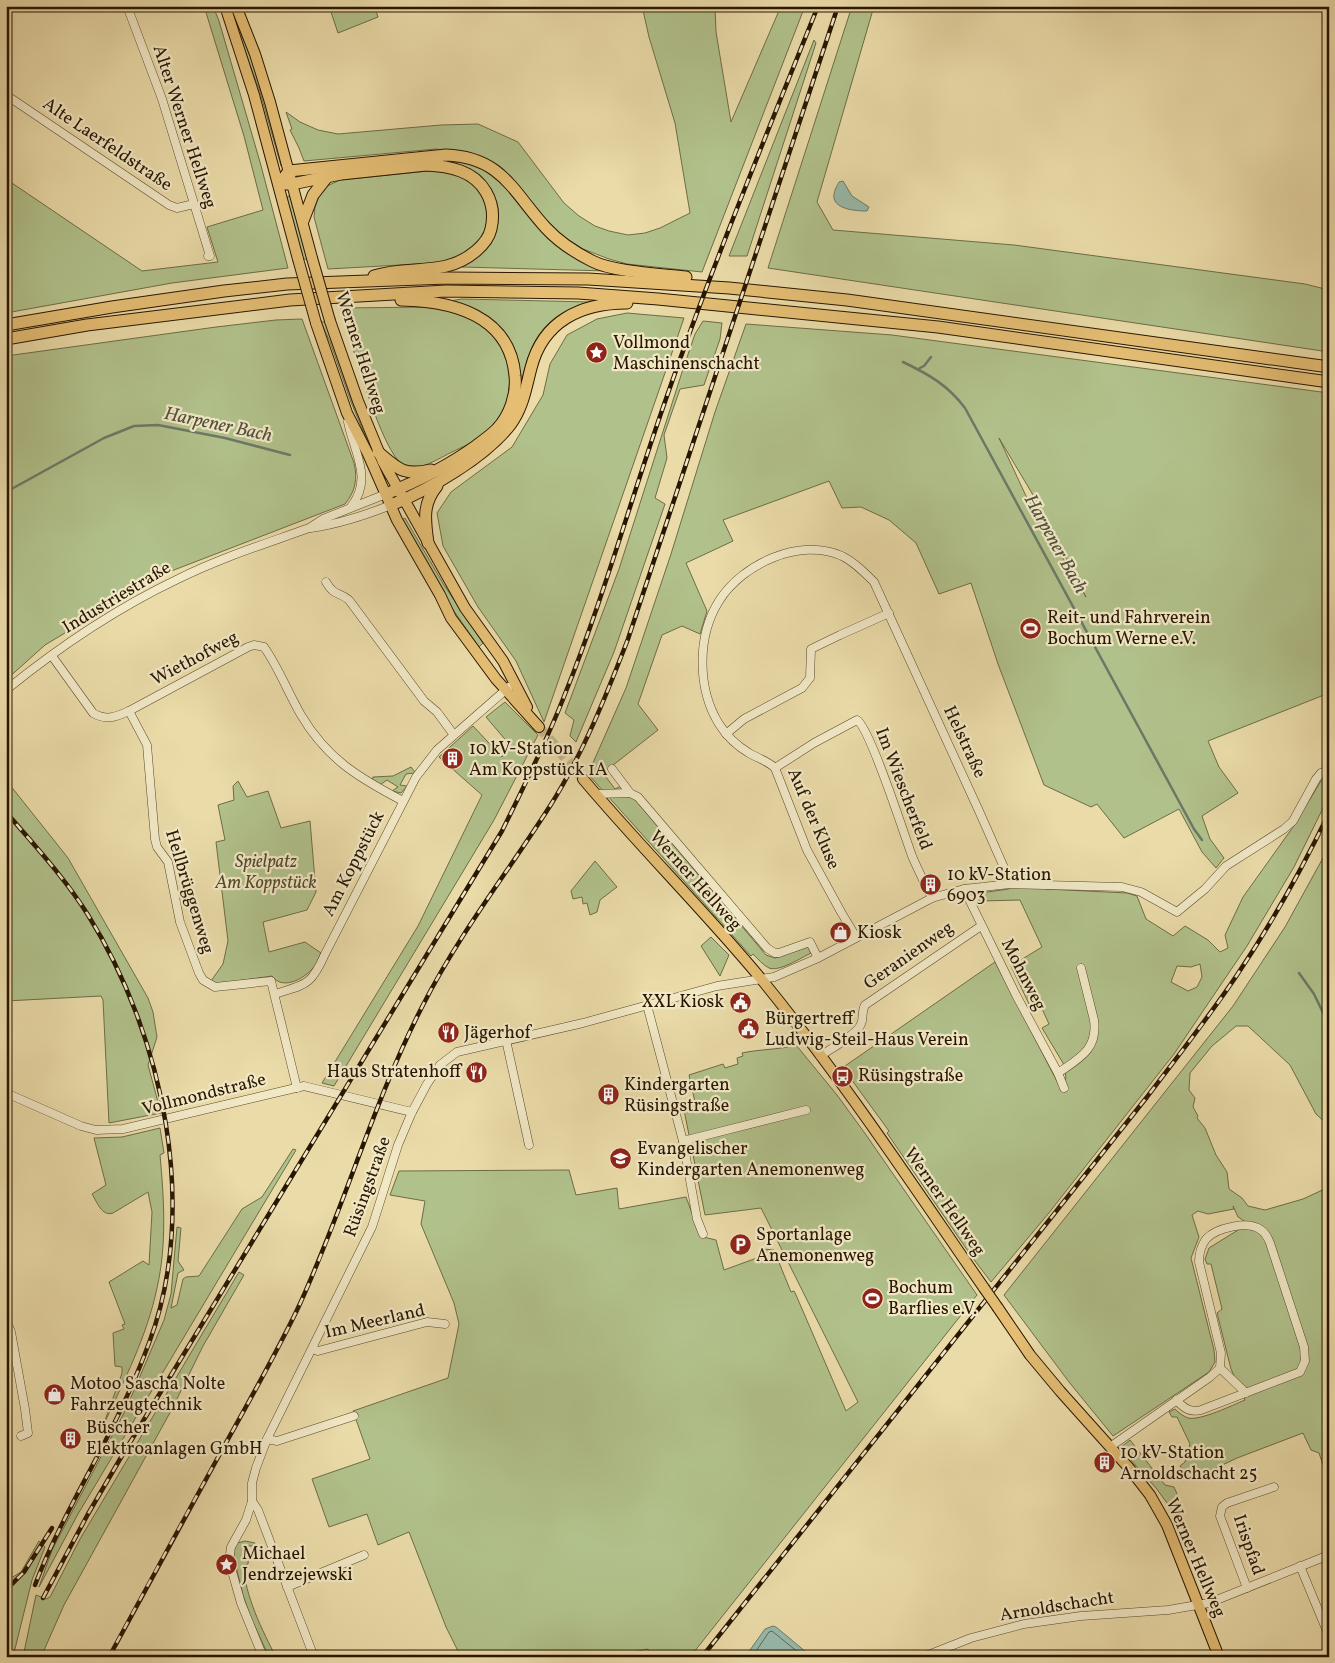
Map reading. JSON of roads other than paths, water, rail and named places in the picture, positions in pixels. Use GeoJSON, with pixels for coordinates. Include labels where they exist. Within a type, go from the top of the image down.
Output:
{"type":"FeatureCollection","features":[{"type":"Feature","properties":{"kind":"highway"},"geometry":{"type":"LineString","coordinates":[[279,184],[289,172],[446,155],[471,158],[501,174],[546,228],[594,262],[612,268],[696,279],[729,288]]}},
{"type":"Feature","properties":{"kind":"highway"},"geometry":{"type":"LineString","coordinates":[[279,184],[292,184],[341,174],[426,165],[458,170],[479,182],[490,200],[493,212],[490,232],[480,247],[454,265],[437,269],[388,271],[362,280]]}},
{"type":"Feature","properties":{"kind":"highway"},"geometry":{"type":"LineString","coordinates":[[303,222],[313,195],[327,177]]}},
{"type":"Feature","properties":{"kind":"highway"},"geometry":{"type":"LineString","coordinates":[[6,325],[112,307],[287,284],[447,278],[579,279],[729,288],[847,300],[1329,367]]}},
{"type":"Feature","properties":{"kind":"highway"},"geometry":{"type":"LineString","coordinates":[[6,339],[87,325],[290,300],[446,291],[578,292],[658,298],[947,328],[1329,382]]}},
{"type":"Feature","properties":{"kind":"highway"},"geometry":{"type":"LineString","coordinates":[[391,506],[426,490],[441,480],[487,448],[511,424],[521,406],[538,348],[551,328],[574,314],[600,304],[646,302],[658,298]]}},
{"type":"Feature","properties":{"kind":"highway"},"geometry":{"type":"LineString","coordinates":[[290,300],[312,305],[399,300],[438,302],[474,314],[498,332],[508,349],[514,366],[516,383],[510,407],[503,422],[493,433],[467,452],[440,468],[386,494]]}},
{"type":"Feature","properties":{"kind":"highway"},"geometry":{"type":"LineString","coordinates":[[378,452],[404,471],[416,473],[440,468]]}},
{"type":"Feature","properties":{"kind":"highway"},"geometry":{"type":"LineString","coordinates":[[428,543],[425,510],[429,497],[441,480]]}},
{"type":"Feature","properties":{"kind":"main road","name":"Werner Hellweg"},"geometry":{"type":"LineString","coordinates":[[225,6],[246,68],[316,323],[347,413],[397,520],[451,618],[487,667],[539,727],[503,661],[465,608],[378,452],[347,373],[330,321],[254,54],[236,6]]}},
{"type":"Feature","properties":{"kind":"main road","name":"Werner Hellweg"},"geometry":{"type":"LineString","coordinates":[[583,779],[761,979],[820,1056],[1030,1355],[1129,1468],[1154,1502],[1166,1525],[1219,1657]]}},
{"type":"Feature","properties":{"kind":"street","name":"Alter Werner Hellweg"},"geometry":{"type":"LineString","coordinates":[[126,6],[162,99],[210,256],[208,256]]}},
{"type":"Feature","properties":{"kind":"street","name":"Alte Laerfeldstraße"},"geometry":{"type":"LineString","coordinates":[[6,95],[169,204],[178,208],[194,204]]}},
{"type":"Feature","properties":{"kind":"street","name":"Werner Hellweg"},"geometry":{"type":"LineString","coordinates":[[347,413],[363,474],[361,488],[355,501],[348,509]]}},
{"type":"Feature","properties":{"kind":"street","name":"Industriestraße"},"geometry":{"type":"LineString","coordinates":[[6,690],[96,625],[147,594],[242,552],[309,528],[323,520],[386,494]]}},
{"type":"Feature","properties":{"kind":"street","name":"Industriestraße"},"geometry":{"type":"LineString","coordinates":[[309,528],[324,526],[391,506]]}},
{"type":"Feature","properties":{"kind":"street","name":"Helstraße"},"geometry":{"type":"LineString","coordinates":[[775,768],[749,753],[726,734],[709,705],[704,686],[704,646],[708,625],[720,600],[732,584],[750,570],[795,550],[832,552],[843,556],[861,569],[874,582],[1010,884]]}},
{"type":"Feature","properties":{"kind":"street"},"geometry":{"type":"LineString","coordinates":[[326,582],[332,592],[345,596],[349,600],[424,701],[437,712],[454,735]]}},
{"type":"Feature","properties":{"kind":"street"},"geometry":{"type":"LineString","coordinates":[[726,734],[744,719],[802,688],[810,678],[811,649],[889,613]]}},
{"type":"Feature","properties":{"kind":"street","name":"Wiethofweg"},"geometry":{"type":"LineString","coordinates":[[52,656],[93,713],[112,718],[130,711],[248,648],[264,647],[300,714],[326,749],[356,774],[403,801]]}},
{"type":"Feature","properties":{"kind":"street"},"geometry":{"type":"LineString","coordinates":[[505,689],[515,683]]}},
{"type":"Feature","properties":{"kind":"street","name":"Am Koppstück"},"geometry":{"type":"LineString","coordinates":[[275,994],[303,985],[316,974],[416,777],[428,759],[505,689]]}},
{"type":"Feature","properties":{"kind":"street","name":"Hellbrüggenweg"},"geometry":{"type":"LineString","coordinates":[[130,711],[147,744],[157,848],[168,862],[180,922],[199,973],[203,980],[214,988],[271,981],[275,994]]}},
{"type":"Feature","properties":{"kind":"street","name":"Auf der Kluse"},"geometry":{"type":"LineString","coordinates":[[856,937],[840,912],[807,850],[775,768],[814,743],[857,720]]}},
{"type":"Feature","properties":{"kind":"street","name":"Im Wiescherfeld"},"geometry":{"type":"LineString","coordinates":[[857,720],[864,728],[874,749],[912,854],[932,898]]}},
{"type":"Feature","properties":{"kind":"street","name":"Werner Hellweg"},"geometry":{"type":"LineString","coordinates":[[612,769],[630,793],[638,796],[766,948],[779,953],[810,942],[818,958]]}},
{"type":"Feature","properties":{"kind":"street","name":"Rüsingstraße"},"geometry":{"type":"LineString","coordinates":[[252,1501],[252,1483],[267,1439],[372,1227],[398,1145],[412,1112],[427,1084],[446,1059],[457,1052],[583,1023],[716,986],[774,977],[818,958],[932,898],[964,889],[1010,884],[1122,887],[1141,892],[1177,912],[1205,890],[1226,866],[1284,829],[1293,821],[1316,779],[1328,770]]}},
{"type":"Feature","properties":{"kind":"street"},"geometry":{"type":"LineString","coordinates":[[596,794],[630,793]]}},
{"type":"Feature","properties":{"kind":"street","name":"Mohnweg"},"geometry":{"type":"LineString","coordinates":[[964,889],[1064,1088]]}},
{"type":"Feature","properties":{"kind":"street","name":"Geranienweg"},"geometry":{"type":"LineString","coordinates":[[820,1056],[860,1028],[862,1024],[862,1010],[865,1005],[981,926]]}},
{"type":"Feature","properties":{"kind":"street"},"geometry":{"type":"LineString","coordinates":[[1058,1073],[1083,1056],[1091,1046],[1093,1039],[1094,1020],[1081,968]]}},
{"type":"Feature","properties":{"kind":"street"},"geometry":{"type":"LineString","coordinates":[[275,994],[296,1088]]}},
{"type":"Feature","properties":{"kind":"street"},"geometry":{"type":"LineString","coordinates":[[648,1004],[683,1141],[697,1220],[703,1234]]}},
{"type":"Feature","properties":{"kind":"street"},"geometry":{"type":"LineString","coordinates":[[506,1040],[529,1144]]}},
{"type":"Feature","properties":{"kind":"street","name":"Vollmondstraße"},"geometry":{"type":"LineString","coordinates":[[6,1093],[81,1126],[96,1130],[113,1131],[296,1088],[312,1088],[412,1112]]}},
{"type":"Feature","properties":{"kind":"street"},"geometry":{"type":"LineString","coordinates":[[683,1141],[806,1110]]}},
{"type":"Feature","properties":{"kind":"street"},"geometry":{"type":"LineString","coordinates":[[1110,1447],[1220,1368],[1221,1353],[1199,1262],[1201,1249],[1207,1238],[1220,1231],[1240,1226],[1257,1228],[1266,1234],[1270,1243],[1304,1347],[1305,1361],[1300,1372],[1196,1412],[1190,1412],[1183,1408],[1176,1400]]}},
{"type":"Feature","properties":{"kind":"street"},"geometry":{"type":"LineString","coordinates":[[6,1319],[11,1332],[25,1409],[28,1434],[21,1436]]}},
{"type":"Feature","properties":{"kind":"street","name":"Im Meerland"},"geometry":{"type":"LineString","coordinates":[[312,1349],[318,1351],[427,1322],[445,1324]]}},
{"type":"Feature","properties":{"kind":"street"},"geometry":{"type":"LineString","coordinates":[[1220,1368],[1246,1393]]}},
{"type":"Feature","properties":{"kind":"street"},"geometry":{"type":"LineString","coordinates":[[267,1439],[277,1442],[354,1416]]}},
{"type":"Feature","properties":{"kind":"street","name":"Irispfad"},"geometry":{"type":"LineString","coordinates":[[1246,1588],[1220,1516],[1222,1507],[1227,1503],[1274,1487]]}},
{"type":"Feature","properties":{"kind":"street"},"geometry":{"type":"LineString","coordinates":[[252,1501],[258,1510],[314,1657]]}},
{"type":"Feature","properties":{"kind":"street"},"geometry":{"type":"LineString","coordinates":[[252,1501],[246,1520],[230,1547],[229,1561],[241,1603],[263,1657]]}},
{"type":"Feature","properties":{"kind":"street"},"geometry":{"type":"LineString","coordinates":[[286,1587],[364,1554]]}},
{"type":"Feature","properties":{"kind":"street","name":"Arnoldschacht"},"geometry":{"type":"LineString","coordinates":[[923,1657],[971,1638],[1024,1624],[1081,1616],[1168,1610],[1209,1603],[1329,1555]]}},
{"type":"Feature","properties":{"kind":"street"},"geometry":{"type":"LineString","coordinates":[[1300,1566],[1329,1636]]}},
{"type":"Feature","properties":{"kind":"water"},"geometry":{"type":"Polygon","coordinates":[[[843,181],[852,196],[869,207],[867,211],[848,209],[836,202],[834,198],[835,191],[839,182],[843,181]]]}},
{"type":"Feature","properties":{"kind":"water"},"geometry":{"type":"Polygon","coordinates":[[[773,1626],[812,1657],[745,1657],[765,1629],[773,1626]]]}},
{"type":"Feature","properties":{"kind":"waterway"},"geometry":{"type":"LineString","coordinates":[[918,369],[924,366],[931,357]]}},
{"type":"Feature","properties":{"kind":"waterway","name":"Harpener Bach"},"geometry":{"type":"LineString","coordinates":[[903,362],[937,381],[952,393],[965,408],[1194,829],[1202,840]]}},
{"type":"Feature","properties":{"kind":"waterway","name":"Harpener Bach"},"geometry":{"type":"LineString","coordinates":[[6,492],[104,438],[134,426],[158,425],[225,438],[290,455]]}},
{"type":"Feature","properties":{"kind":"waterway","name":"Harpener Bach"},"geometry":{"type":"LineString","coordinates":[[1299,973],[1314,994],[1329,1025]]}},
{"type":"Feature","properties":{"kind":"tunnel"},"geometry":{"type":"LineString","coordinates":[[539,727],[583,779]]}},
{"type":"Feature","properties":{"kind":"railway"},"geometry":{"type":"LineString","coordinates":[[43,1598],[123,1454],[502,831],[527,780],[551,729],[579,657],[654,433],[685,347],[740,200],[818,6]]}},
{"type":"Feature","properties":{"kind":"railway"},"geometry":{"type":"LineString","coordinates":[[109,1657],[298,1308],[315,1271],[389,1079],[423,1005],[452,953],[550,806],[573,766],[593,724],[628,639],[838,6]]}},
{"type":"Feature","properties":{"kind":"railway"},"geometry":{"type":"LineString","coordinates":[[6,812],[69,888],[88,915],[114,962],[136,1014],[154,1068],[166,1123],[172,1180],[172,1236],[164,1291],[149,1343],[119,1414],[57,1535],[35,1585]]}},
{"type":"Feature","properties":{"kind":"railway"},"geometry":{"type":"LineString","coordinates":[[702,1657],[1147,1097],[1204,1022],[1237,975],[1274,916],[1329,813]]}},
{"type":"Feature","properties":{"kind":"railway"},"geometry":{"type":"LineString","coordinates":[[6,1590],[24,1572],[52,1528]]}},
{"type":"Feature","properties":{"kind":"place","name":"Vollmond Maschinenschacht"},"geometry":{"type":"Point","coordinates":[597,353]}},
{"type":"Feature","properties":{"kind":"place","name":"Reit- und Fahrverein Bochum Werne e.V."},"geometry":{"type":"Point","coordinates":[1031,628]}},
{"type":"Feature","properties":{"kind":"place","name":"10 kV-Station Am Koppstück 1A"},"geometry":{"type":"Point","coordinates":[453,759]}},
{"type":"Feature","properties":{"kind":"place","name":"10 kV-Station 6903"},"geometry":{"type":"Point","coordinates":[931,885]}},
{"type":"Feature","properties":{"kind":"place","name":"Kiosk"},"geometry":{"type":"Point","coordinates":[841,933]}},
{"type":"Feature","properties":{"kind":"place","name":"XXL Kiosk"},"geometry":{"type":"Point","coordinates":[740,1002]}},
{"type":"Feature","properties":{"kind":"place","name":"Bürgertreff Ludwig-Steil-Haus Verein"},"geometry":{"type":"Point","coordinates":[749,1029]}},
{"type":"Feature","properties":{"kind":"place","name":"Jägerhof"},"geometry":{"type":"Point","coordinates":[448,1033]}},
{"type":"Feature","properties":{"kind":"place","name":"Haus Stratenhoff"},"geometry":{"type":"Point","coordinates":[477,1072]}},
{"type":"Feature","properties":{"kind":"place","name":"Rüsingstraße"},"geometry":{"type":"Point","coordinates":[842,1076]}},
{"type":"Feature","properties":{"kind":"place","name":"Kindergarten Rüsingstraße"},"geometry":{"type":"Point","coordinates":[608,1095]}},
{"type":"Feature","properties":{"kind":"place","name":"Evangelischer Kindergarten Anemonenweg"},"geometry":{"type":"Point","coordinates":[621,1159]}},
{"type":"Feature","properties":{"kind":"place","name":"Sportanlage Anemonenweg"},"geometry":{"type":"Point","coordinates":[740,1245]}},
{"type":"Feature","properties":{"kind":"place","name":"Bochum Barflies e.V."},"geometry":{"type":"Point","coordinates":[872,1298]}},
{"type":"Feature","properties":{"kind":"place","name":"Motoo Sascha Nolte Fahrzeugtechnik"},"geometry":{"type":"Point","coordinates":[54,1394]}},
{"type":"Feature","properties":{"kind":"place","name":"Büscher Elektroanlagen GmbH"},"geometry":{"type":"Point","coordinates":[70,1438]}},
{"type":"Feature","properties":{"kind":"place","name":"10 kV-Station Arnoldschacht 25"},"geometry":{"type":"Point","coordinates":[1104,1463]}},
{"type":"Feature","properties":{"kind":"place","name":"Michael Jendrzejewski"},"geometry":{"type":"Point","coordinates":[226,1564]}},
{"type":"Feature","properties":{"kind":"park label","name":"Spielpatz Am Koppstück"},"geometry":{"type":"Point","coordinates":[266,872]}}]}
